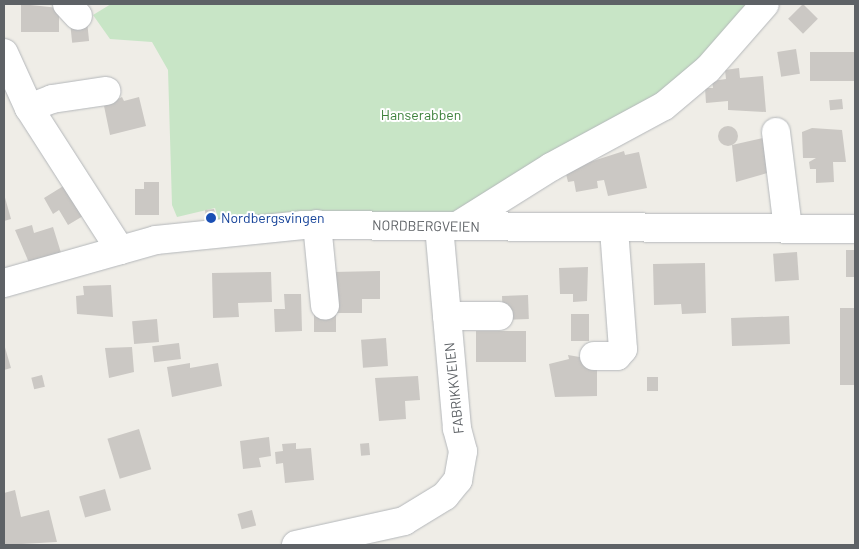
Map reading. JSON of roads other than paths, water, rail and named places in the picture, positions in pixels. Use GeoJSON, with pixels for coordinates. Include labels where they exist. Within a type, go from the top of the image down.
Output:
{"type":"FeatureCollection","features":[{"type":"Feature","properties":{"kind":"street"},"geometry":{"type":"LineString","coordinates":[[448,227],[551,167],[664,106],[708,69],[765,4]]}},
{"type":"Feature","properties":{"kind":"street"},"geometry":{"type":"LineString","coordinates":[[4,53],[29,108],[120,250]]}},
{"type":"Feature","properties":{"kind":"street"},"geometry":{"type":"LineString","coordinates":[[29,108],[52,99],[106,91]]}},
{"type":"Feature","properties":{"kind":"street"},"geometry":{"type":"LineString","coordinates":[[776,132],[788,228]]}},
{"type":"Feature","properties":{"kind":"street"},"geometry":{"type":"LineString","coordinates":[[317,224],[325,306]]}},
{"type":"Feature","properties":{"kind":"street","name":"NORDBERGVEIEN"},"geometry":{"type":"LineString","coordinates":[[4,283],[44,276],[120,250],[179,236],[317,224],[448,227],[855,229]]}},
{"type":"Feature","properties":{"kind":"street","name":"FABRIKKVEIEN"},"geometry":{"type":"LineString","coordinates":[[296,545],[404,533],[445,496],[458,480],[463,451],[447,316],[448,227]]}},
{"type":"Feature","properties":{"kind":"street"},"geometry":{"type":"LineString","coordinates":[[594,356],[617,356],[623,349],[614,228]]}},
{"type":"Feature","properties":{"kind":"street"},"geometry":{"type":"LineString","coordinates":[[447,316],[499,316]]}},
{"type":"Feature","properties":{"kind":"place","name":"Nordbergsvingen"},"geometry":{"type":"Point","coordinates":[211,218]}},
{"type":"Feature","properties":{"kind":"park label","name":"Hanserabben"},"geometry":{"type":"Point","coordinates":[421,115]}}]}
